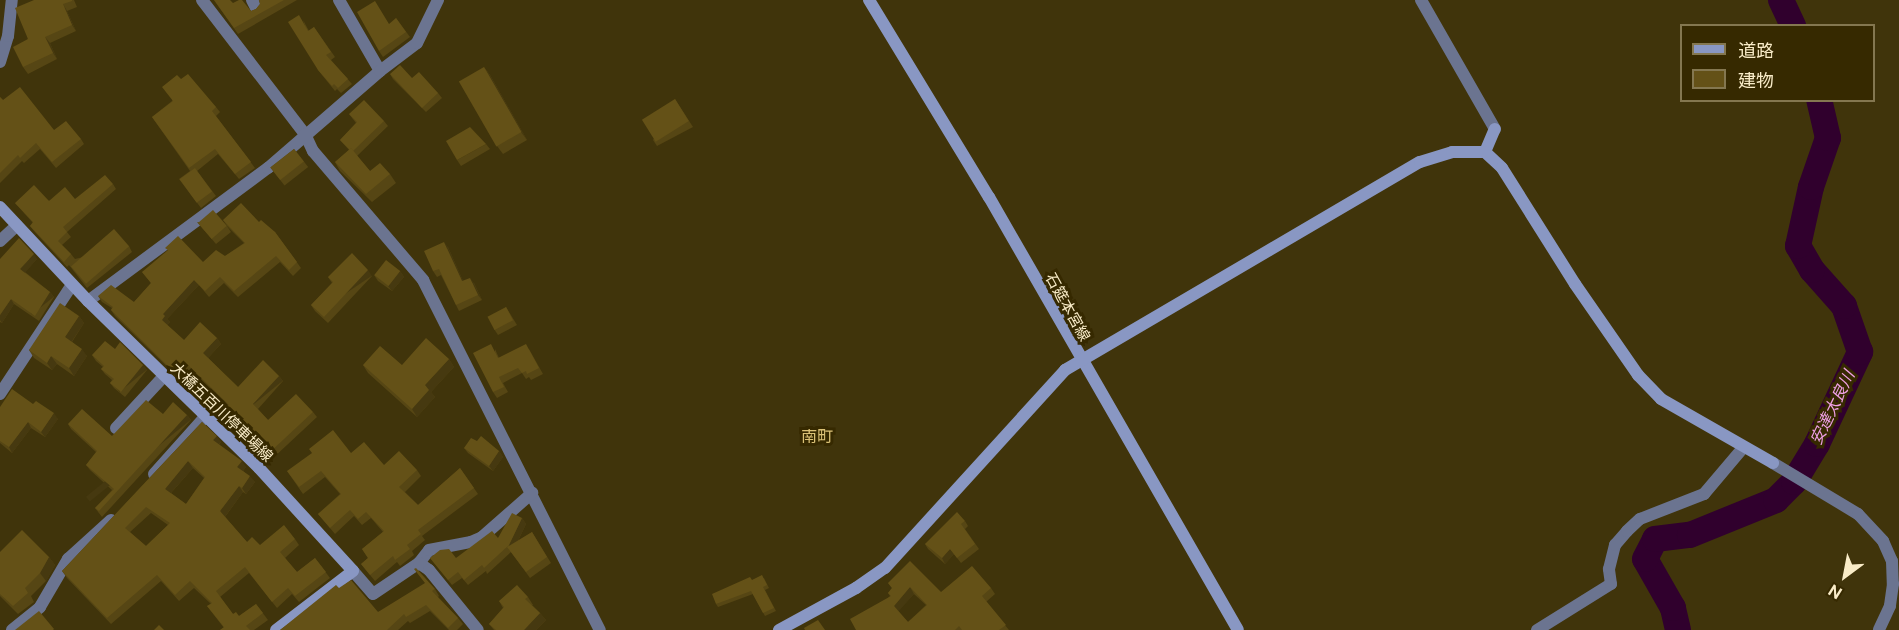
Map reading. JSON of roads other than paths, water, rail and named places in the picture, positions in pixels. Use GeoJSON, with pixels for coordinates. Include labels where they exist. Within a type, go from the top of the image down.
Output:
{"type":"FeatureCollection","features":[{"type":"Feature","properties":{"kind":"main road","name":"石筵本宮線"},"geometry":{"type":"LineString","coordinates":[[869,0],[989,197],[1080,360],[1238,630]]}},
{"type":"Feature","properties":{"kind":"main road"},"geometry":{"type":"LineString","coordinates":[[1485,152],[1495,129]]}},
{"type":"Feature","properties":{"kind":"main road"},"geometry":{"type":"LineString","coordinates":[[779,630],[856,588],[885,568],[1065,370],[1420,162],[1452,152],[1485,152],[1502,168],[1520,191],[1575,284],[1638,375],[1661,399],[1743,448],[1773,463]]}},
{"type":"Feature","properties":{"kind":"main road","name":"大橋五百川停車場線"},"geometry":{"type":"LineString","coordinates":[[0,207],[87,301],[259,468],[353,571]]}},
{"type":"Feature","properties":{"kind":"main road"},"geometry":{"type":"LineString","coordinates":[[276,630],[353,571]]}},
{"type":"Feature","properties":{"kind":"street"},"geometry":{"type":"LineString","coordinates":[[0,62],[8,36],[12,0]]}},
{"type":"Feature","properties":{"kind":"street"},"geometry":{"type":"LineString","coordinates":[[202,0],[305,134],[313,151],[423,280],[600,630]]}},
{"type":"Feature","properties":{"kind":"street"},"geometry":{"type":"LineString","coordinates":[[339,0],[380,71]]}},
{"type":"Feature","properties":{"kind":"street"},"geometry":{"type":"LineString","coordinates":[[87,301],[268,168],[380,71],[417,43],[438,0]]}},
{"type":"Feature","properties":{"kind":"street"},"geometry":{"type":"LineString","coordinates":[[1421,0],[1495,129]]}},
{"type":"Feature","properties":{"kind":"street"},"geometry":{"type":"LineString","coordinates":[[0,241],[17,225]]}},
{"type":"Feature","properties":{"kind":"street"},"geometry":{"type":"LineString","coordinates":[[0,394],[72,285]]}},
{"type":"Feature","properties":{"kind":"street"},"geometry":{"type":"LineString","coordinates":[[116,428],[164,376]]}},
{"type":"Feature","properties":{"kind":"street"},"geometry":{"type":"LineString","coordinates":[[146,482],[205,417]]}},
{"type":"Feature","properties":{"kind":"street"},"geometry":{"type":"LineString","coordinates":[[1538,630],[1611,584],[1609,569],[1615,545],[1640,519],[1704,494],[1743,448]]}},
{"type":"Feature","properties":{"kind":"street"},"geometry":{"type":"LineString","coordinates":[[1773,463],[1868,522],[1896,560],[1892,595],[1879,630]]}},
{"type":"Feature","properties":{"kind":"street"},"geometry":{"type":"LineString","coordinates":[[353,571],[373,594],[419,563],[429,549],[471,542],[482,537],[532,493]]}},
{"type":"Feature","properties":{"kind":"street"},"geometry":{"type":"LineString","coordinates":[[12,630],[40,607],[68,559],[116,514]]}},
{"type":"Feature","properties":{"kind":"street"},"geometry":{"type":"LineString","coordinates":[[419,563],[429,570],[478,630]]}},
{"type":"Feature","properties":{"kind":"waterway","name":"安達太良川"},"geometry":{"type":"LineString","coordinates":[[1781,0],[1792,24]]}},
{"type":"Feature","properties":{"kind":"waterway","name":"安達太良川"},"geometry":{"type":"LineString","coordinates":[[1678,630],[1673,608],[1645,559],[1655,539],[1690,535],[1776,500],[1794,482],[1817,444],[1860,352],[1844,306],[1812,270],[1798,246],[1811,187],[1828,138],[1819,102]]}},
{"type":"Feature","properties":{"kind":"district","name":"南町"},"geometry":{"type":"Point","coordinates":[817,437]}}]}
